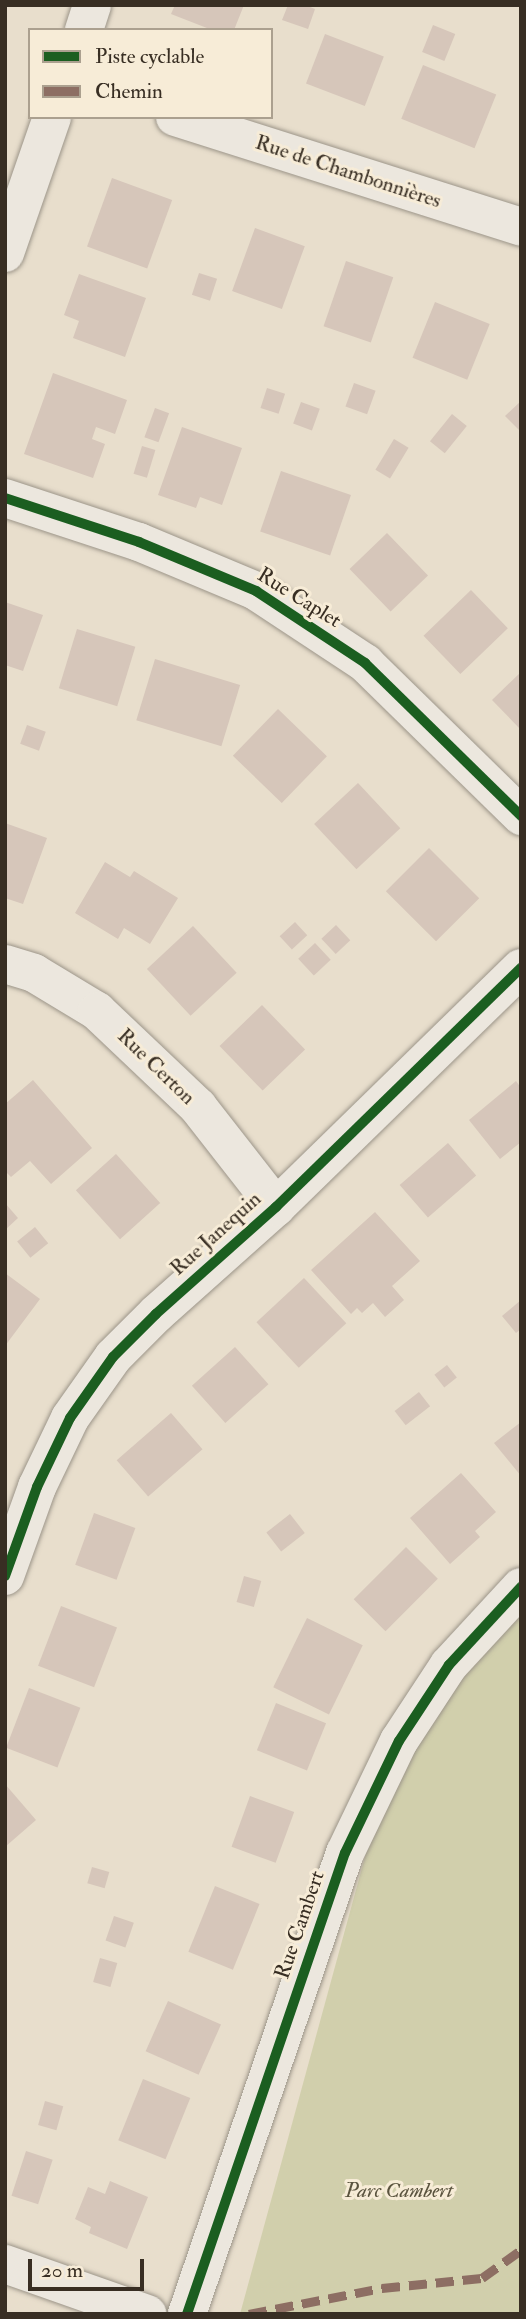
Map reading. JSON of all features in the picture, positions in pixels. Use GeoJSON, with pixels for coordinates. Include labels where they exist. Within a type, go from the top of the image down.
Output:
{"type":"FeatureCollection","features":[{"type":"Feature","properties":{"kind":"street"},"geometry":{"type":"LineString","coordinates":[[84,28],[92,5]]}},
{"type":"Feature","properties":{"kind":"street"},"geometry":{"type":"LineString","coordinates":[[5,253],[51,119]]}},
{"type":"Feature","properties":{"kind":"street","name":"Rue de Chambonnières"},"geometry":{"type":"LineString","coordinates":[[181,119],[521,227]]}},
{"type":"Feature","properties":{"kind":"street","name":"Rue Caplet"},"geometry":{"type":"LineString","coordinates":[[5,498],[139,542],[256,591],[365,663],[521,816]]}},
{"type":"Feature","properties":{"kind":"street","name":"Rue Certon"},"geometry":{"type":"LineString","coordinates":[[5,964],[34,974],[97,1011],[198,1107],[276,1207]]}},
{"type":"Feature","properties":{"kind":"street","name":"Rue Janequin"},"geometry":{"type":"LineString","coordinates":[[5,1576],[37,1487],[70,1418],[113,1357],[156,1314],[276,1207],[521,968]]}},
{"type":"Feature","properties":{"kind":"street","name":"Rue Cambert"},"geometry":{"type":"LineString","coordinates":[[187,2314],[345,1853],[399,1741],[442,1676],[521,1587]]}},
{"type":"Feature","properties":{"kind":"street"},"geometry":{"type":"LineString","coordinates":[[5,2264],[147,2314]]}},
{"type":"Feature","properties":{"kind":"green space","name":"Parc Cambert"},"geometry":{"type":"Polygon","coordinates":[[[521,1597],[521,2314],[240,2314],[380,1802],[442,1685],[521,1597]]]}},
{"type":"Feature","properties":{"kind":"building"},"geometry":{"type":"Polygon","coordinates":[[[175,5],[244,5],[235,28],[207,28],[171,14],[175,5]]]}},
{"type":"Feature","properties":{"kind":"building"},"geometry":{"type":"Polygon","coordinates":[[[288,5],[305,5],[315,9],[308,29],[282,20],[288,5]]]}},
{"type":"Feature","properties":{"kind":"building"},"geometry":{"type":"Polygon","coordinates":[[[433,25],[455,34],[444,61],[422,52],[433,25]]]}},
{"type":"Feature","properties":{"kind":"building"},"geometry":{"type":"Polygon","coordinates":[[[325,34],[384,57],[365,106],[306,83],[325,34]]]}},
{"type":"Feature","properties":{"kind":"building"},"geometry":{"type":"Polygon","coordinates":[[[423,65],[496,95],[475,148],[401,119],[423,65]]]}},
{"type":"Feature","properties":{"kind":"building"},"geometry":{"type":"Polygon","coordinates":[[[112,178],[172,200],[147,268],[87,247],[112,178]]]}},
{"type":"Feature","properties":{"kind":"building"},"geometry":{"type":"Polygon","coordinates":[[[255,228],[305,246],[282,309],[232,291],[255,228]]]}},
{"type":"Feature","properties":{"kind":"building"},"geometry":{"type":"Polygon","coordinates":[[[346,261],[393,277],[371,343],[324,326],[346,261]]]}},
{"type":"Feature","properties":{"kind":"building"},"geometry":{"type":"Polygon","coordinates":[[[199,273],[217,279],[210,301],[192,295],[199,273]]]}},
{"type":"Feature","properties":{"kind":"building"},"geometry":{"type":"Polygon","coordinates":[[[79,274],[146,298],[125,357],[73,338],[79,321],[64,315],[79,274]]]}},
{"type":"Feature","properties":{"kind":"building"},"geometry":{"type":"Polygon","coordinates":[[[435,302],[490,324],[467,380],[413,358],[435,302]]]}},
{"type":"Feature","properties":{"kind":"building"},"geometry":{"type":"Polygon","coordinates":[[[53,373],[127,400],[115,434],[96,427],[92,439],[105,444],[93,478],[24,454],[53,373]]]}},
{"type":"Feature","properties":{"kind":"building"},"geometry":{"type":"Polygon","coordinates":[[[354,383],[376,391],[367,414],[345,406],[354,383]]]}},
{"type":"Feature","properties":{"kind":"building"},"geometry":{"type":"Polygon","coordinates":[[[267,388],[285,394],[279,414],[261,408],[267,388]]]}},
{"type":"Feature","properties":{"kind":"building"},"geometry":{"type":"Polygon","coordinates":[[[521,401],[521,432],[505,416],[521,401]]]}},
{"type":"Feature","properties":{"kind":"building"},"geometry":{"type":"Polygon","coordinates":[[[301,402],[320,409],[312,430],[293,424],[301,402]]]}},
{"type":"Feature","properties":{"kind":"building"},"geometry":{"type":"Polygon","coordinates":[[[155,408],[169,413],[158,442],[144,437],[155,408]]]}},
{"type":"Feature","properties":{"kind":"building"},"geometry":{"type":"Polygon","coordinates":[[[452,414],[467,426],[445,453],[430,441],[452,414]]]}},
{"type":"Feature","properties":{"kind":"building"},"geometry":{"type":"Polygon","coordinates":[[[182,427],[242,448],[222,505],[200,497],[196,508],[158,495],[182,427]]]}},
{"type":"Feature","properties":{"kind":"building"},"geometry":{"type":"Polygon","coordinates":[[[394,439],[409,448],[390,479],[375,470],[394,439]]]}},
{"type":"Feature","properties":{"kind":"building"},"geometry":{"type":"Polygon","coordinates":[[[142,446],[155,450],[147,478],[134,474],[142,446]]]}},
{"type":"Feature","properties":{"kind":"building"},"geometry":{"type":"Polygon","coordinates":[[[281,471],[351,495],[330,556],[260,532],[281,471]]]}},
{"type":"Feature","properties":{"kind":"building"},"geometry":{"type":"Polygon","coordinates":[[[387,533],[428,575],[391,612],[350,569],[387,533]]]}},
{"type":"Feature","properties":{"kind":"building"},"geometry":{"type":"Polygon","coordinates":[[[471,590],[508,628],[460,674],[424,636],[471,590]]]}},
{"type":"Feature","properties":{"kind":"building"},"geometry":{"type":"Polygon","coordinates":[[[5,602],[43,615],[23,671],[5,665],[5,602]]]}},
{"type":"Feature","properties":{"kind":"building"},"geometry":{"type":"Polygon","coordinates":[[[77,629],[135,647],[117,706],[59,688],[77,629]]]}},
{"type":"Feature","properties":{"kind":"building"},"geometry":{"type":"Polygon","coordinates":[[[155,659],[240,685],[221,746],[136,720],[155,659]]]}},
{"type":"Feature","properties":{"kind":"building"},"geometry":{"type":"Polygon","coordinates":[[[521,672],[521,730],[492,700],[521,672]]]}},
{"type":"Feature","properties":{"kind":"building"},"geometry":{"type":"Polygon","coordinates":[[[278,709],[327,756],[282,803],[233,756],[278,709]]]}},
{"type":"Feature","properties":{"kind":"building"},"geometry":{"type":"Polygon","coordinates":[[[27,725],[46,732],[39,751],[20,744],[27,725]]]}},
{"type":"Feature","properties":{"kind":"building"},"geometry":{"type":"Polygon","coordinates":[[[358,783],[400,828],[356,869],[314,824],[358,783]]]}},
{"type":"Feature","properties":{"kind":"building"},"geometry":{"type":"Polygon","coordinates":[[[5,823],[47,838],[23,904],[5,898],[5,823]]]}},
{"type":"Feature","properties":{"kind":"building"},"geometry":{"type":"Polygon","coordinates":[[[429,848],[479,898],[436,941],[386,891],[429,848]]]}},
{"type":"Feature","properties":{"kind":"building"},"geometry":{"type":"Polygon","coordinates":[[[105,862],[130,877],[134,871],[178,898],[150,944],[124,928],[118,939],[75,913],[105,862]]]}},
{"type":"Feature","properties":{"kind":"building"},"geometry":{"type":"Polygon","coordinates":[[[295,922],[307,935],[292,949],[280,936],[295,922]]]}},
{"type":"Feature","properties":{"kind":"building"},"geometry":{"type":"Polygon","coordinates":[[[336,925],[350,940],[336,954],[321,939],[336,925]]]}},
{"type":"Feature","properties":{"kind":"building"},"geometry":{"type":"Polygon","coordinates":[[[193,926],[237,973],[191,1016],[147,969],[193,926]]]}},
{"type":"Feature","properties":{"kind":"building"},"geometry":{"type":"Polygon","coordinates":[[[315,943],[331,960],[314,976],[298,959],[315,943]]]}},
{"type":"Feature","properties":{"kind":"building"},"geometry":{"type":"Polygon","coordinates":[[[262,1005],[305,1050],[263,1091],[220,1046],[262,1005]]]}},
{"type":"Feature","properties":{"kind":"building"},"geometry":{"type":"Polygon","coordinates":[[[33,1080],[92,1148],[51,1184],[30,1161],[11,1177],[5,1171],[5,1104],[33,1080]]]}},
{"type":"Feature","properties":{"kind":"building"},"geometry":{"type":"Polygon","coordinates":[[[516,1081],[521,1088],[521,1142],[500,1159],[469,1120],[516,1081]]]}},
{"type":"Feature","properties":{"kind":"building"},"geometry":{"type":"Polygon","coordinates":[[[448,1143],[476,1175],[428,1217],[400,1185],[448,1143]]]}},
{"type":"Feature","properties":{"kind":"building"},"geometry":{"type":"Polygon","coordinates":[[[116,1154],[160,1203],[120,1239],[76,1190],[116,1154]]]}},
{"type":"Feature","properties":{"kind":"building"},"geometry":{"type":"Polygon","coordinates":[[[5,1203],[18,1218],[5,1230],[5,1203]]]}},
{"type":"Feature","properties":{"kind":"building"},"geometry":{"type":"Polygon","coordinates":[[[375,1212],[420,1261],[392,1286],[404,1300],[385,1317],[373,1303],[362,1313],[357,1308],[351,1314],[311,1270],[375,1212]]]}},
{"type":"Feature","properties":{"kind":"building"},"geometry":{"type":"Polygon","coordinates":[[[35,1227],[48,1243],[30,1258],[17,1241],[35,1227]]]}},
{"type":"Feature","properties":{"kind":"building"},"geometry":{"type":"Polygon","coordinates":[[[5,1273],[40,1299],[5,1346],[5,1273]]]}},
{"type":"Feature","properties":{"kind":"building"},"geometry":{"type":"Polygon","coordinates":[[[304,1278],[346,1323],[299,1368],[256,1322],[304,1278]]]}},
{"type":"Feature","properties":{"kind":"building"},"geometry":{"type":"Polygon","coordinates":[[[521,1300],[521,1329],[516,1333],[502,1316],[521,1300]]]}},
{"type":"Feature","properties":{"kind":"building"},"geometry":{"type":"Polygon","coordinates":[[[235,1347],[268,1384],[225,1423],[192,1386],[235,1347]]]}},
{"type":"Feature","properties":{"kind":"building"},"geometry":{"type":"Polygon","coordinates":[[[447,1365],[457,1378],[444,1387],[434,1375],[447,1365]]]}},
{"type":"Feature","properties":{"kind":"building"},"geometry":{"type":"Polygon","coordinates":[[[419,1392],[430,1406],[406,1425],[395,1411],[419,1392]]]}},
{"type":"Feature","properties":{"kind":"building"},"geometry":{"type":"Polygon","coordinates":[[[171,1413],[202,1449],[148,1496],[117,1460],[171,1413]]]}},
{"type":"Feature","properties":{"kind":"building"},"geometry":{"type":"Polygon","coordinates":[[[521,1422],[521,1476],[494,1443],[521,1422]]]}},
{"type":"Feature","properties":{"kind":"building"},"geometry":{"type":"Polygon","coordinates":[[[461,1473],[496,1512],[475,1531],[480,1537],[450,1564],[410,1518],[461,1473]]]}},
{"type":"Feature","properties":{"kind":"building"},"geometry":{"type":"Polygon","coordinates":[[[94,1513],[135,1528],[117,1580],[75,1565],[94,1513]]]}},
{"type":"Feature","properties":{"kind":"building"},"geometry":{"type":"Polygon","coordinates":[[[290,1514],[305,1533],[281,1551],[266,1532],[290,1514]]]}},
{"type":"Feature","properties":{"kind":"building"},"geometry":{"type":"Polygon","coordinates":[[[406,1547],[438,1579],[385,1631],[354,1599],[406,1547]]]}},
{"type":"Feature","properties":{"kind":"building"},"geometry":{"type":"Polygon","coordinates":[[[244,1576],[261,1581],[254,1607],[237,1602],[244,1576]]]}},
{"type":"Feature","properties":{"kind":"building"},"geometry":{"type":"Polygon","coordinates":[[[61,1606],[117,1628],[94,1687],[38,1666],[61,1606]]]}},
{"type":"Feature","properties":{"kind":"building"},"geometry":{"type":"Polygon","coordinates":[[[307,1618],[363,1645],[329,1714],[273,1687],[307,1618]]]}},
{"type":"Feature","properties":{"kind":"building"},"geometry":{"type":"Polygon","coordinates":[[[29,1688],[80,1708],[57,1767],[6,1748],[29,1688]]]}},
{"type":"Feature","properties":{"kind":"building"},"geometry":{"type":"Polygon","coordinates":[[[276,1703],[326,1723],[307,1771],[257,1750],[276,1703]]]}},
{"type":"Feature","properties":{"kind":"building"},"geometry":{"type":"Polygon","coordinates":[[[5,1784],[36,1820],[5,1847],[5,1784]]]}},
{"type":"Feature","properties":{"kind":"building"},"geometry":{"type":"Polygon","coordinates":[[[250,1796],[294,1812],[276,1863],[232,1847],[250,1796]]]}},
{"type":"Feature","properties":{"kind":"building"},"geometry":{"type":"Polygon","coordinates":[[[92,1867],[109,1872],[105,1888],[87,1883],[92,1867]]]}},
{"type":"Feature","properties":{"kind":"building"},"geometry":{"type":"Polygon","coordinates":[[[215,1886],[260,1904],[233,1970],[188,1952],[215,1886]]]}},
{"type":"Feature","properties":{"kind":"building"},"geometry":{"type":"Polygon","coordinates":[[[114,1916],[134,1923],[125,1947],[106,1941],[114,1916]]]}},
{"type":"Feature","properties":{"kind":"building"},"geometry":{"type":"Polygon","coordinates":[[[100,1958],[117,1963],[110,1987],[93,1982],[100,1958]]]}},
{"type":"Feature","properties":{"kind":"building"},"geometry":{"type":"Polygon","coordinates":[[[168,2001],[221,2025],[199,2075],[146,2051],[168,2001]]]}},
{"type":"Feature","properties":{"kind":"building"},"geometry":{"type":"Polygon","coordinates":[[[143,2079],[190,2098],[166,2159],[118,2140],[143,2079]]]}},
{"type":"Feature","properties":{"kind":"building"},"geometry":{"type":"Polygon","coordinates":[[[45,2101],[63,2106],[56,2130],[38,2125],[45,2101]]]}},
{"type":"Feature","properties":{"kind":"building"},"geometry":{"type":"Polygon","coordinates":[[[26,2151],[53,2160],[38,2204],[11,2196],[26,2151]]]}},
{"type":"Feature","properties":{"kind":"building"},"geometry":{"type":"Polygon","coordinates":[[[110,2181],[148,2197],[127,2249],[89,2233],[91,2227],[75,2219],[88,2187],[105,2194],[110,2181]]]}},
{"type":"Feature","properties":{"kind":"marked path"},"geometry":{"type":"LineString","coordinates":[[249,2314],[382,2288],[482,2278],[521,2250]]}},
{"type":"Feature","properties":{"kind":"cycle path"},"geometry":{"type":"LineString","coordinates":[[5,498],[139,542],[256,591],[365,663],[521,816]]}},
{"type":"Feature","properties":{"kind":"cycle path"},"geometry":{"type":"LineString","coordinates":[[5,1576],[37,1487],[70,1418],[113,1357],[156,1314],[276,1207],[521,968]]}},
{"type":"Feature","properties":{"kind":"cycle path"},"geometry":{"type":"LineString","coordinates":[[187,2314],[345,1853],[399,1741],[449,1665],[521,1587]]}}]}
